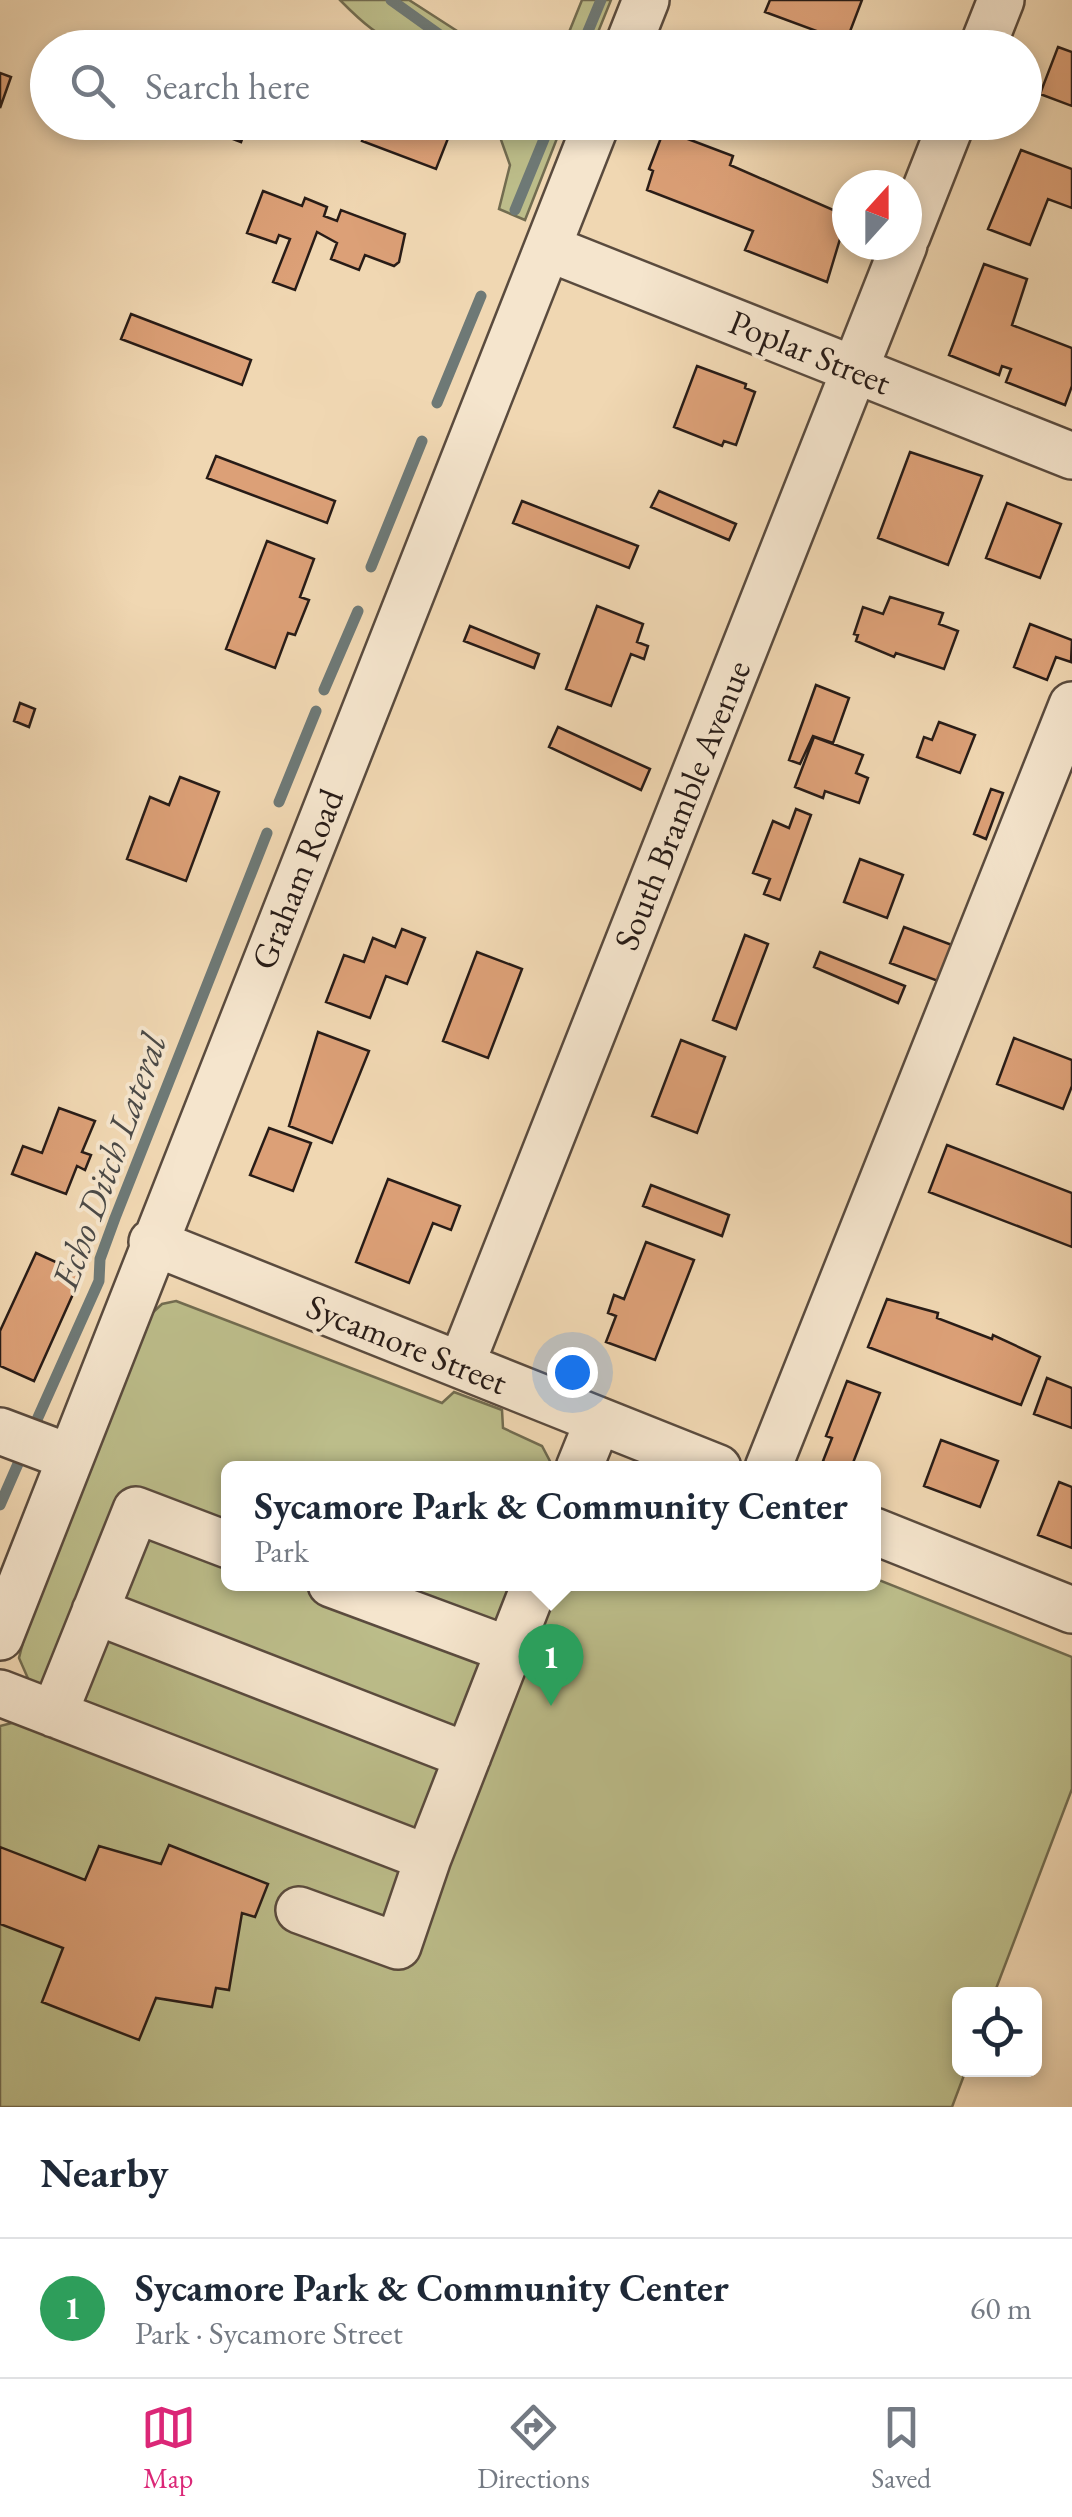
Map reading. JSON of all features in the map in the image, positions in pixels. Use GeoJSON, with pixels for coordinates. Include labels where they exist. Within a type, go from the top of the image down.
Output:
{"type":"FeatureCollection","features":[{"type":"Feature","properties":{"kind":"street"},"geometry":{"type":"LineString","coordinates":[[634,30],[646,0]]}},
{"type":"Feature","properties":{"kind":"street"},"geometry":{"type":"LineString","coordinates":[[989,30],[1001,0]]}},
{"type":"Feature","properties":{"kind":"street","name":"Graham Road"},"geometry":{"type":"LineString","coordinates":[[0,1637],[152,1242],[590,140]]}},
{"type":"Feature","properties":{"kind":"street"},"geometry":{"type":"LineString","coordinates":[[922,198],[945,140]]}},
{"type":"Feature","properties":{"kind":"street","name":"Poplar Street"},"geometry":{"type":"LineString","coordinates":[[548,248],[1072,456]]}},
{"type":"Feature","properties":{"kind":"street","name":"South Bramble Avenue"},"geometry":{"type":"LineString","coordinates":[[461,1366],[898,260]]}},
{"type":"Feature","properties":{"kind":"street"},"geometry":{"type":"LineString","coordinates":[[771,1461],[1072,705]]}},
{"type":"Feature","properties":{"kind":"street","name":"Sycamore Street"},"geometry":{"type":"LineString","coordinates":[[152,1242],[700,1461]]}},
{"type":"Feature","properties":{"kind":"street"},"geometry":{"type":"LineString","coordinates":[[582,1461],[598,1421]]}},
{"type":"Feature","properties":{"kind":"street"},"geometry":{"type":"LineString","coordinates":[[0,1431],[69,1457]]}},
{"type":"Feature","properties":{"kind":"street"},"geometry":{"type":"LineString","coordinates":[[54,1714],[136,1510],[221,1542]]}},
{"type":"Feature","properties":{"kind":"street"},"geometry":{"type":"LineString","coordinates":[[881,1534],[1072,1610]]}},
{"type":"Feature","properties":{"kind":"street"},"geometry":{"type":"LineString","coordinates":[[351,1591],[509,1650]]}},
{"type":"Feature","properties":{"kind":"street"},"geometry":{"type":"LineString","coordinates":[[299,1910],[398,1946],[428,1858],[532,1591]]}},
{"type":"Feature","properties":{"kind":"street"},"geometry":{"type":"LineString","coordinates":[[95,1611],[468,1756]]}},
{"type":"Feature","properties":{"kind":"street"},"geometry":{"type":"LineString","coordinates":[[0,1694],[428,1858]]}},
{"type":"Feature","properties":{"kind":"green space"},"geometry":{"type":"Polygon","coordinates":[[[340,0],[409,0],[456,30],[374,30],[340,0]]]}},
{"type":"Feature","properties":{"kind":"green space"},"geometry":{"type":"Polygon","coordinates":[[[582,0],[611,0],[599,30],[570,30],[582,0]]]}},
{"type":"Feature","properties":{"kind":"green space"},"geometry":{"type":"Polygon","coordinates":[[[501,140],[556,140],[525,220],[499,209],[510,165],[501,140]]]}},
{"type":"Feature","properties":{"kind":"green space"},"geometry":{"type":"Polygon","coordinates":[[[176,1301],[442,1403],[454,1392],[502,1410],[503,1428],[542,1446],[550,1461],[221,1461],[221,1591],[881,1591],[881,1581],[1072,1657],[1072,1789],[997,1987],[952,1987],[952,2077],[963,2077],[952,2107],[0,2107],[0,1726],[16,1722],[30,1683],[19,1658],[25,1634],[150,1315],[162,1304],[176,1301]]]}},
{"type":"Feature","properties":{"kind":"building"},"geometry":{"type":"Polygon","coordinates":[[[770,0],[862,0],[851,30],[814,30],[765,12],[770,0]]]}},
{"type":"Feature","properties":{"kind":"building"},"geometry":{"type":"Polygon","coordinates":[[[1058,47],[1072,52],[1072,106],[1042,95],[1058,47]]]}},
{"type":"Feature","properties":{"kind":"building"},"geometry":{"type":"Polygon","coordinates":[[[0,73],[11,77],[0,108],[0,73]]]}},
{"type":"Feature","properties":{"kind":"building"},"geometry":{"type":"Polygon","coordinates":[[[362,140],[447,140],[436,169],[362,140]]]}},
{"type":"Feature","properties":{"kind":"building"},"geometry":{"type":"Polygon","coordinates":[[[660,140],[691,140],[733,156],[730,165],[832,209],[834,260],[827,282],[745,250],[753,231],[647,190],[653,171],[649,169],[660,140]]]}},
{"type":"Feature","properties":{"kind":"building"},"geometry":{"type":"Polygon","coordinates":[[[1021,150],[1072,169],[1072,208],[1048,199],[1030,245],[988,229],[1021,150]]]}},
{"type":"Feature","properties":{"kind":"building"},"geometry":{"type":"Polygon","coordinates":[[[263,191],[302,206],[305,198],[327,207],[324,216],[337,221],[341,210],[405,234],[399,262],[394,266],[365,255],[359,270],[331,259],[337,243],[317,232],[295,290],[273,282],[290,239],[279,235],[276,243],[247,233],[263,191]]]}},
{"type":"Feature","properties":{"kind":"building"},"geometry":{"type":"Polygon","coordinates":[[[984,264],[1027,279],[1012,325],[1072,348],[1072,386],[1065,405],[1006,382],[1011,369],[1002,366],[999,375],[949,355],[984,264]]]}},
{"type":"Feature","properties":{"kind":"building"},"geometry":{"type":"Polygon","coordinates":[[[131,314],[251,360],[242,385],[121,339],[131,314]]]}},
{"type":"Feature","properties":{"kind":"building"},"geometry":{"type":"Polygon","coordinates":[[[697,366],[746,384],[745,388],[755,392],[736,445],[724,441],[722,446],[674,427],[697,366]]]}},
{"type":"Feature","properties":{"kind":"building"},"geometry":{"type":"Polygon","coordinates":[[[910,452],[982,476],[948,565],[878,538],[910,452]]]}},
{"type":"Feature","properties":{"kind":"building"},"geometry":{"type":"Polygon","coordinates":[[[216,456],[335,501],[327,523],[207,478],[216,456]]]}},
{"type":"Feature","properties":{"kind":"building"},"geometry":{"type":"Polygon","coordinates":[[[659,491],[736,524],[729,540],[651,507],[659,491]]]}},
{"type":"Feature","properties":{"kind":"building"},"geometry":{"type":"Polygon","coordinates":[[[522,501],[638,546],[629,568],[513,523],[522,501]]]}},
{"type":"Feature","properties":{"kind":"building"},"geometry":{"type":"Polygon","coordinates":[[[1007,503],[1061,524],[1040,578],[986,558],[1007,503]]]}},
{"type":"Feature","properties":{"kind":"building"},"geometry":{"type":"Polygon","coordinates":[[[267,541],[314,559],[300,597],[309,600],[295,635],[288,633],[275,668],[226,649],[267,541]]]}},
{"type":"Feature","properties":{"kind":"building"},"geometry":{"type":"Polygon","coordinates":[[[890,597],[943,613],[939,624],[958,631],[944,669],[896,653],[894,657],[856,641],[858,635],[854,634],[863,607],[883,614],[890,597]]]}},
{"type":"Feature","properties":{"kind":"building"},"geometry":{"type":"Polygon","coordinates":[[[597,606],[643,624],[637,642],[648,646],[644,659],[631,654],[611,706],[566,689],[597,606]]]}},
{"type":"Feature","properties":{"kind":"building"},"geometry":{"type":"Polygon","coordinates":[[[1030,624],[1072,640],[1071,662],[1056,657],[1047,680],[1014,667],[1030,624]]]}},
{"type":"Feature","properties":{"kind":"building"},"geometry":{"type":"Polygon","coordinates":[[[470,626],[539,654],[534,668],[464,641],[470,626]]]}},
{"type":"Feature","properties":{"kind":"building"},"geometry":{"type":"Polygon","coordinates":[[[816,685],[849,698],[833,743],[813,736],[800,764],[789,760],[816,685]]]}},
{"type":"Feature","properties":{"kind":"building"},"geometry":{"type":"Polygon","coordinates":[[[20,703],[35,709],[29,727],[14,721],[20,703]]]}},
{"type":"Feature","properties":{"kind":"building"},"geometry":{"type":"Polygon","coordinates":[[[939,722],[975,735],[960,773],[917,757],[924,737],[932,740],[939,722]]]}},
{"type":"Feature","properties":{"kind":"building"},"geometry":{"type":"Polygon","coordinates":[[[558,727],[650,769],[641,790],[549,747],[558,727]]]}},
{"type":"Feature","properties":{"kind":"building"},"geometry":{"type":"Polygon","coordinates":[[[814,737],[863,755],[856,773],[868,778],[859,803],[825,791],[823,798],[795,787],[814,737]]]}},
{"type":"Feature","properties":{"kind":"building"},"geometry":{"type":"Polygon","coordinates":[[[180,777],[219,792],[186,881],[127,859],[150,797],[169,805],[180,777]]]}},
{"type":"Feature","properties":{"kind":"building"},"geometry":{"type":"Polygon","coordinates":[[[991,789],[1003,793],[986,839],[974,834],[991,789]]]}},
{"type":"Feature","properties":{"kind":"building"},"geometry":{"type":"Polygon","coordinates":[[[796,809],[811,815],[780,900],[764,894],[770,879],[753,873],[773,821],[789,828],[796,809]]]}},
{"type":"Feature","properties":{"kind":"building"},"geometry":{"type":"Polygon","coordinates":[[[860,859],[903,875],[887,918],[844,902],[860,859]]]}},
{"type":"Feature","properties":{"kind":"building"},"geometry":{"type":"Polygon","coordinates":[[[904,927],[960,948],[946,984],[890,963],[904,927]]]}},
{"type":"Feature","properties":{"kind":"building"},"geometry":{"type":"Polygon","coordinates":[[[402,929],[425,938],[407,984],[386,976],[370,1018],[326,1002],[344,955],[364,962],[373,938],[395,947],[402,929]]]}},
{"type":"Feature","properties":{"kind":"building"},"geometry":{"type":"Polygon","coordinates":[[[745,935],[768,944],[736,1029],[713,1020],[745,935]]]}},
{"type":"Feature","properties":{"kind":"building"},"geometry":{"type":"Polygon","coordinates":[[[477,952],[522,969],[488,1058],[443,1041],[477,952]]]}},
{"type":"Feature","properties":{"kind":"building"},"geometry":{"type":"Polygon","coordinates":[[[820,952],[905,986],[898,1003],[814,967],[820,952]]]}},
{"type":"Feature","properties":{"kind":"building"},"geometry":{"type":"Polygon","coordinates":[[[318,1032],[369,1051],[332,1143],[289,1126],[318,1032]]]}},
{"type":"Feature","properties":{"kind":"building"},"geometry":{"type":"Polygon","coordinates":[[[1014,1038],[1072,1060],[1072,1086],[1063,1109],[997,1084],[1014,1038]]]}},
{"type":"Feature","properties":{"kind":"building"},"geometry":{"type":"Polygon","coordinates":[[[681,1040],[725,1057],[697,1133],[652,1116],[681,1040]]]}},
{"type":"Feature","properties":{"kind":"building"},"geometry":{"type":"Polygon","coordinates":[[[59,1108],[95,1121],[82,1152],[91,1155],[85,1170],[77,1166],[66,1194],[12,1174],[23,1146],[42,1153],[59,1108]]]}},
{"type":"Feature","properties":{"kind":"building"},"geometry":{"type":"Polygon","coordinates":[[[269,1128],[311,1143],[293,1191],[250,1175],[269,1128]]]}},
{"type":"Feature","properties":{"kind":"building"},"geometry":{"type":"Polygon","coordinates":[[[947,1145],[1072,1193],[1072,1247],[929,1192],[947,1145]]]}},
{"type":"Feature","properties":{"kind":"building"},"geometry":{"type":"Polygon","coordinates":[[[388,1179],[460,1206],[451,1230],[433,1223],[409,1283],[356,1262],[388,1179]]]}},
{"type":"Feature","properties":{"kind":"building"},"geometry":{"type":"Polygon","coordinates":[[[651,1185],[729,1215],[722,1236],[643,1206],[651,1185]]]}},
{"type":"Feature","properties":{"kind":"building"},"geometry":{"type":"Polygon","coordinates":[[[646,1242],[694,1260],[655,1360],[606,1342],[616,1316],[608,1313],[614,1295],[624,1299],[646,1242]]]}},
{"type":"Feature","properties":{"kind":"building"},"geometry":{"type":"Polygon","coordinates":[[[36,1253],[82,1274],[34,1381],[0,1366],[0,1331],[36,1253]]]}},
{"type":"Feature","properties":{"kind":"building"},"geometry":{"type":"Polygon","coordinates":[[[887,1299],[938,1313],[937,1318],[992,1339],[993,1335],[1040,1357],[1021,1405],[868,1347],[887,1299]]]}},
{"type":"Feature","properties":{"kind":"building"},"geometry":{"type":"Polygon","coordinates":[[[1047,1378],[1072,1388],[1072,1428],[1034,1414],[1047,1378]]]}},
{"type":"Feature","properties":{"kind":"building"},"geometry":{"type":"Polygon","coordinates":[[[847,1381],[880,1393],[854,1461],[823,1461],[832,1438],[826,1436],[847,1381]]]}},
{"type":"Feature","properties":{"kind":"building"},"geometry":{"type":"Polygon","coordinates":[[[941,1440],[998,1461],[980,1507],[924,1486],[941,1440]]]}},
{"type":"Feature","properties":{"kind":"building"},"geometry":{"type":"Polygon","coordinates":[[[1059,1482],[1072,1487],[1072,1548],[1038,1535],[1059,1482]]]}},
{"type":"Feature","properties":{"kind":"building"},"geometry":{"type":"Polygon","coordinates":[[[169,1845],[268,1884],[255,1917],[242,1913],[229,1990],[216,1988],[212,2007],[156,1998],[139,2040],[42,2002],[63,1948],[0,1924],[0,1847],[85,1880],[99,1846],[161,1864],[169,1845]]]}},
{"type":"Feature","properties":{"kind":"waterway"},"geometry":{"type":"LineString","coordinates":[[391,0],[433,30]]}},
{"type":"Feature","properties":{"kind":"waterway","name":"Echo Ditch Lateral"},"geometry":{"type":"LineString","coordinates":[[588,30],[601,0]]}},
{"type":"Feature","properties":{"kind":"waterway","name":"Echo Ditch Lateral"},"geometry":{"type":"LineString","coordinates":[[515,210],[544,140]]}},
{"type":"Feature","properties":{"kind":"waterway","name":"Echo Ditch Lateral"},"geometry":{"type":"LineString","coordinates":[[437,403],[481,296]]}},
{"type":"Feature","properties":{"kind":"waterway","name":"Echo Ditch Lateral"},"geometry":{"type":"LineString","coordinates":[[371,567],[422,441]]}},
{"type":"Feature","properties":{"kind":"waterway","name":"Echo Ditch Lateral"},"geometry":{"type":"LineString","coordinates":[[324,690],[358,611]]}},
{"type":"Feature","properties":{"kind":"waterway","name":"Echo Ditch Lateral"},"geometry":{"type":"LineString","coordinates":[[279,802],[316,711]]}},
{"type":"Feature","properties":{"kind":"waterway","name":"Echo Ditch Lateral"},"geometry":{"type":"LineString","coordinates":[[31,1433],[99,1281],[100,1259],[115,1218],[267,833]]}},
{"type":"Feature","properties":{"kind":"waterway","name":"Echo Ditch Lateral"},"geometry":{"type":"LineString","coordinates":[[0,1505],[24,1450]]}},
{"type":"Feature","properties":{"kind":"place","name":"Sycamore Park & Community Center"},"geometry":{"type":"Point","coordinates":[551,1706]}}]}
